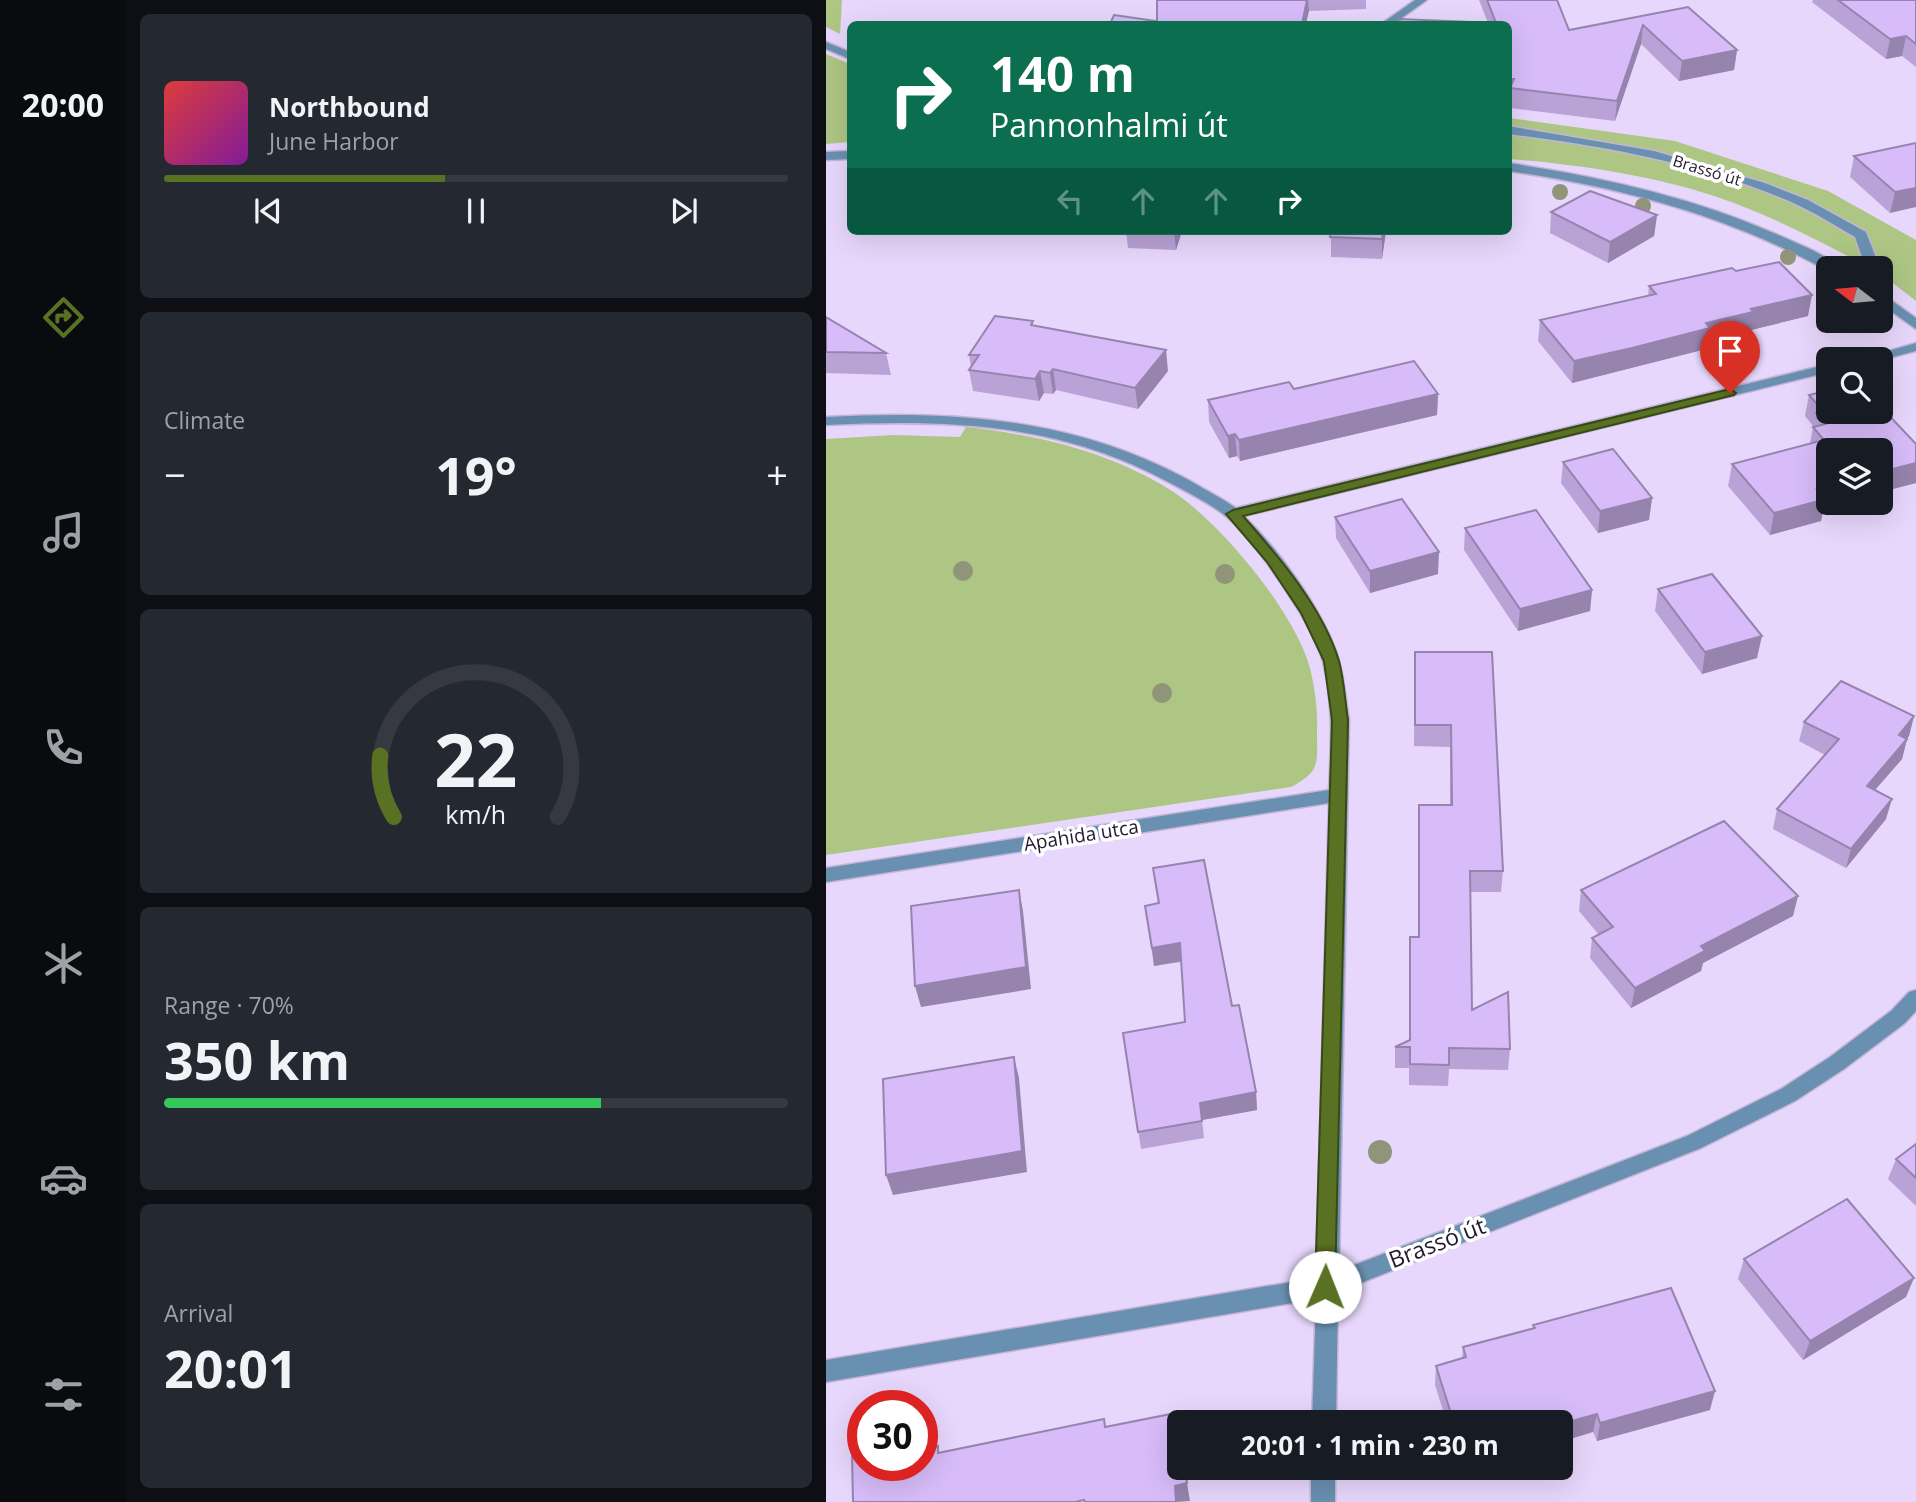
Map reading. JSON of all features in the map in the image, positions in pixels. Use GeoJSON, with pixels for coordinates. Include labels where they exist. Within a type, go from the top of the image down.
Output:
{"type":"FeatureCollection","features":[{"type":"Feature","properties":{"kind":"street"},"geometry":{"type":"LineString","coordinates":[[1390,21],[1422,0]]}},
{"type":"Feature","properties":{"kind":"street"},"geometry":{"type":"LineString","coordinates":[[826,45],[847,55]]}},
{"type":"Feature","properties":{"kind":"street","name":"Brassó út"},"geometry":{"type":"LineString","coordinates":[[1512,131],[1647,152],[1724,173],[1796,200],[1861,235],[1869,256]]}},
{"type":"Feature","properties":{"kind":"street"},"geometry":{"type":"LineString","coordinates":[[826,156],[847,155]]}},
{"type":"Feature","properties":{"kind":"street"},"geometry":{"type":"LineString","coordinates":[[1512,168],[1589,181],[1712,215],[1770,235],[1816,259]]}},
{"type":"Feature","properties":{"kind":"street"},"geometry":{"type":"LineString","coordinates":[[1894,306],[1916,325]]}},
{"type":"Feature","properties":{"kind":"street"},"geometry":{"type":"LineString","coordinates":[[1893,353],[1916,347]]}},
{"type":"Feature","properties":{"kind":"street"},"geometry":{"type":"LineString","coordinates":[[1233,514],[1816,371]]}},
{"type":"Feature","properties":{"kind":"street"},"geometry":{"type":"LineString","coordinates":[[826,421],[925,417],[974,419],[1031,426],[1123,453],[1170,475],[1233,514],[1272,558],[1308,612],[1331,661],[1340,720],[1324,1410]]}},
{"type":"Feature","properties":{"kind":"street","name":"Apahida utca"},"geometry":{"type":"LineString","coordinates":[[826,876],[1337,795]]}},
{"type":"Feature","properties":{"kind":"street","name":"Brassó út"},"geometry":{"type":"LineString","coordinates":[[826,1371],[1325,1287],[1694,1142],[1788,1095],[1838,1063],[1898,1017],[1916,998]]}},
{"type":"Feature","properties":{"kind":"street"},"geometry":{"type":"LineString","coordinates":[[1323,1502],[1324,1480]]}},
{"type":"Feature","properties":{"kind":"green space"},"geometry":{"type":"Polygon","coordinates":[[[826,0],[842,0],[840,34],[826,27],[826,0]]]}},
{"type":"Feature","properties":{"kind":"green space"},"geometry":{"type":"Polygon","coordinates":[[[826,54],[847,63],[847,142],[826,144],[826,54]]]}},
{"type":"Feature","properties":{"kind":"green space"},"geometry":{"type":"Polygon","coordinates":[[[1512,118],[1675,141],[1828,191],[1916,240],[1916,301],[1894,284],[1894,256],[1847,256],[1734,203],[1665,182],[1612,172],[1512,159],[1512,118]]]}},
{"type":"Feature","properties":{"kind":"green space"},"geometry":{"type":"Polygon","coordinates":[[[966,427],[1046,440],[1098,455],[1172,491],[1212,524],[1253,570],[1289,621],[1302,646],[1312,676],[1317,715],[1317,759],[1308,776],[1291,787],[826,855],[826,439],[893,435],[960,437],[966,427]]]}},
{"type":"Feature","properties":{"kind":"building"},"geometry":{"type":"Polygon","coordinates":[[[1157,0],[1307,0],[1303,21],[1157,21],[1157,0]]]}},
{"type":"Feature","properties":{"kind":"building"},"geometry":{"type":"Polygon","coordinates":[[[1487,0],[1557,0],[1569,30],[1688,7],[1737,50],[1682,61],[1643,25],[1617,101],[1512,88],[1512,21],[1495,21],[1487,0]]]}},
{"type":"Feature","properties":{"kind":"building"},"geometry":{"type":"Polygon","coordinates":[[[1838,0],[1916,0],[1916,44],[1906,36],[1890,39],[1838,0]]]}},
{"type":"Feature","properties":{"kind":"building"},"geometry":{"type":"Polygon","coordinates":[[[1114,15],[1156,21],[1111,21],[1114,15]]]}},
{"type":"Feature","properties":{"kind":"building"},"geometry":{"type":"Polygon","coordinates":[[[1400,19],[1448,21],[1400,21],[1400,19]]]}},
{"type":"Feature","properties":{"kind":"building"},"geometry":{"type":"Polygon","coordinates":[[[1916,143],[1916,188],[1895,192],[1854,156],[1916,143]]]}},
{"type":"Feature","properties":{"kind":"building"},"geometry":{"type":"Polygon","coordinates":[[[1590,191],[1657,215],[1610,242],[1551,212],[1590,191]]]}},
{"type":"Feature","properties":{"kind":"building"},"geometry":{"type":"Polygon","coordinates":[[[1330,235],[1382,235],[1382,239],[1330,235]]]}},
{"type":"Feature","properties":{"kind":"building"},"geometry":{"type":"Polygon","coordinates":[[[1779,262],[1812,295],[1751,309],[1753,312],[1706,323],[1710,328],[1632,348],[1574,361],[1540,320],[1656,294],[1649,286],[1732,268],[1736,271],[1779,262]]]}},
{"type":"Feature","properties":{"kind":"building"},"geometry":{"type":"Polygon","coordinates":[[[995,316],[1033,321],[1031,325],[1166,350],[1135,388],[1053,369],[1050,373],[1040,371],[1035,379],[969,370],[979,355],[969,355],[995,316]]]}},
{"type":"Feature","properties":{"kind":"building"},"geometry":{"type":"Polygon","coordinates":[[[826,317],[886,353],[826,352],[826,317]]]}},
{"type":"Feature","properties":{"kind":"building"},"geometry":{"type":"Polygon","coordinates":[[[1414,361],[1438,394],[1239,440],[1235,434],[1228,436],[1208,400],[1289,382],[1294,389],[1414,361]]]}},
{"type":"Feature","properties":{"kind":"building"},"geometry":{"type":"Polygon","coordinates":[[[1816,393],[1816,403],[1809,395],[1816,393]]]}},
{"type":"Feature","properties":{"kind":"building"},"geometry":{"type":"Polygon","coordinates":[[[1893,420],[1916,444],[1916,463],[1893,469],[1893,438],[1822,438],[1813,427],[1826,424],[1893,424],[1893,420]]]}},
{"type":"Feature","properties":{"kind":"building"},"geometry":{"type":"Polygon","coordinates":[[[1816,442],[1816,502],[1774,513],[1732,464],[1816,442]]]}},
{"type":"Feature","properties":{"kind":"building"},"geometry":{"type":"Polygon","coordinates":[[[1613,449],[1652,498],[1600,511],[1563,462],[1613,449]]]}},
{"type":"Feature","properties":{"kind":"building"},"geometry":{"type":"Polygon","coordinates":[[[1402,499],[1439,552],[1370,571],[1335,517],[1402,499]]]}},
{"type":"Feature","properties":{"kind":"building"},"geometry":{"type":"Polygon","coordinates":[[[1536,510],[1592,590],[1520,609],[1465,528],[1536,510]]]}},
{"type":"Feature","properties":{"kind":"building"},"geometry":{"type":"Polygon","coordinates":[[[1712,574],[1762,636],[1705,652],[1658,589],[1712,574]]]}},
{"type":"Feature","properties":{"kind":"building"},"geometry":{"type":"Polygon","coordinates":[[[1415,652],[1492,652],[1503,871],[1470,871],[1472,1010],[1508,992],[1510,1049],[1449,1048],[1449,1065],[1410,1064],[1410,1047],[1395,1047],[1410,1040],[1410,937],[1419,937],[1419,805],[1452,805],[1451,725],[1415,725],[1415,652]]]}},
{"type":"Feature","properties":{"kind":"building"},"geometry":{"type":"Polygon","coordinates":[[[1841,681],[1914,716],[1899,735],[1907,739],[1867,786],[1892,799],[1851,849],[1777,809],[1839,739],[1804,722],[1841,681]]]}},
{"type":"Feature","properties":{"kind":"building"},"geometry":{"type":"Polygon","coordinates":[[[1724,821],[1798,896],[1701,946],[1705,951],[1635,988],[1592,938],[1613,927],[1581,890],[1724,821]]]}},
{"type":"Feature","properties":{"kind":"building"},"geometry":{"type":"Polygon","coordinates":[[[1204,860],[1232,1006],[1239,1005],[1256,1092],[1200,1103],[1202,1121],[1138,1132],[1123,1033],[1185,1022],[1180,943],[1152,948],[1145,906],[1159,903],[1153,868],[1204,860]]]}},
{"type":"Feature","properties":{"kind":"building"},"geometry":{"type":"Polygon","coordinates":[[[1019,890],[1026,967],[915,986],[911,906],[1019,890]]]}},
{"type":"Feature","properties":{"kind":"building"},"geometry":{"type":"Polygon","coordinates":[[[1014,1057],[1022,1151],[886,1175],[883,1079],[1014,1057]]]}},
{"type":"Feature","properties":{"kind":"building"},"geometry":{"type":"Polygon","coordinates":[[[1916,1144],[1916,1178],[1896,1159],[1916,1144]]]}},
{"type":"Feature","properties":{"kind":"building"},"geometry":{"type":"Polygon","coordinates":[[[1847,1199],[1914,1278],[1810,1341],[1744,1259],[1847,1199]]]}},
{"type":"Feature","properties":{"kind":"building"},"geometry":{"type":"Polygon","coordinates":[[[1671,1288],[1715,1391],[1600,1423],[1597,1414],[1573,1421],[1573,1410],[1450,1410],[1436,1366],[1466,1357],[1463,1347],[1535,1328],[1533,1325],[1671,1288]]]}},
{"type":"Feature","properties":{"kind":"building"},"geometry":{"type":"Polygon","coordinates":[[[1167,1415],[1167,1480],[1187,1480],[1187,1483],[1175,1486],[1176,1502],[853,1502],[853,1481],[938,1481],[938,1453],[1104,1419],[1105,1427],[1167,1415]]]}},
{"type":"Feature","properties":{"kind":"route"},"geometry":{"type":"LineString","coordinates":[[1325,1287],[1340,720],[1331,661],[1308,612],[1272,558],[1233,514],[1730,393]]}}]}
